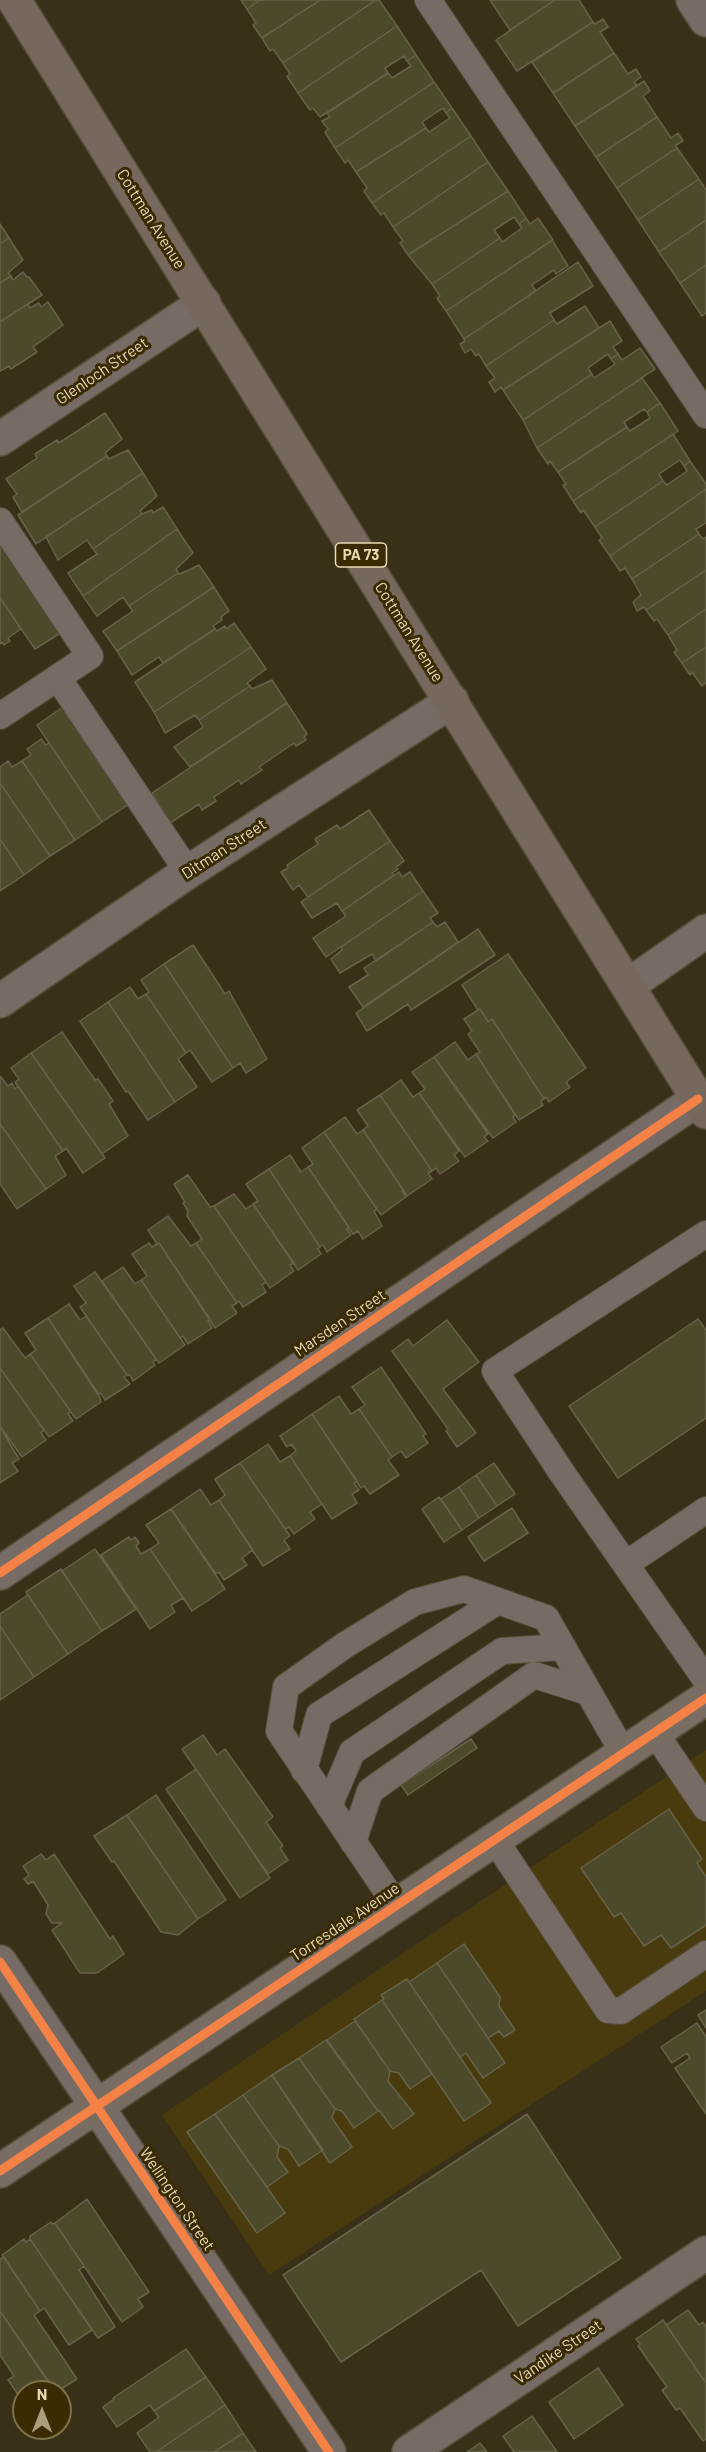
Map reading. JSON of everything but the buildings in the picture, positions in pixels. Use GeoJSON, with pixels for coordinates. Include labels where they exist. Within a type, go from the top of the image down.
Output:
{"type":"FeatureCollection","features":[{"type":"Feature","properties":{"kind":"main road","name":"Cottman Avenue"},"geometry":{"type":"LineString","coordinates":[[14,0],[702,1105]]}},
{"type":"Feature","properties":{"kind":"main road","name":"Torresdale Avenue"},"geometry":{"type":"LineString","coordinates":[[0,2171],[706,1698]]}},
{"type":"Feature","properties":{"kind":"street"},"geometry":{"type":"LineString","coordinates":[[693,0],[706,20]]}},
{"type":"Feature","properties":{"kind":"street","name":"Glenloch Street"},"geometry":{"type":"LineString","coordinates":[[0,439],[204,303]]}},
{"type":"Feature","properties":{"kind":"street","name":"Ditman Street"},"geometry":{"type":"LineString","coordinates":[[0,1001],[188,872],[452,701]]}},
{"type":"Feature","properties":{"kind":"street"},"geometry":{"type":"LineString","coordinates":[[629,985],[706,931]]}},
{"type":"Feature","properties":{"kind":"street","name":"Marsden Street"},"geometry":{"type":"LineString","coordinates":[[0,1573],[702,1105]]}},
{"type":"Feature","properties":{"kind":"street","name":"Wellington Street"},"geometry":{"type":"LineString","coordinates":[[0,1962],[329,2452]]}},
{"type":"Feature","properties":{"kind":"street","name":"Vandike Street"},"geometry":{"type":"LineString","coordinates":[[409,2452],[706,2253]]}},
{"type":"Feature","properties":{"kind":"lane"},"geometry":{"type":"LineString","coordinates":[[428,0],[706,415]]}},
{"type":"Feature","properties":{"kind":"lane"},"geometry":{"type":"LineString","coordinates":[[0,521],[90,656],[0,716]]}},
{"type":"Feature","properties":{"kind":"lane"},"geometry":{"type":"LineString","coordinates":[[58,678],[188,872]]}},
{"type":"Feature","properties":{"kind":"lane"},"geometry":{"type":"LineString","coordinates":[[706,1234],[495,1371],[562,1473],[706,1680]]}},
{"type":"Feature","properties":{"kind":"lane"},"geometry":{"type":"LineString","coordinates":[[626,1564],[706,1510]]}},
{"type":"Feature","properties":{"kind":"lane"},"geometry":{"type":"LineString","coordinates":[[396,1905],[279,1731],[286,1687],[345,1645],[415,1602],[464,1589],[546,1618],[624,1754]]}},
{"type":"Feature","properties":{"kind":"lane"},"geometry":{"type":"LineString","coordinates":[[304,1770],[319,1715],[498,1601]]}},
{"type":"Feature","properties":{"kind":"lane"},"geometry":{"type":"LineString","coordinates":[[329,1806],[352,1752],[502,1650],[563,1647]]}},
{"type":"Feature","properties":{"kind":"lane"},"geometry":{"type":"LineString","coordinates":[[353,1842],[370,1791],[534,1675],[588,1692]]}},
{"type":"Feature","properties":{"kind":"lane"},"geometry":{"type":"LineString","coordinates":[[655,1733],[706,1808]]}},
{"type":"Feature","properties":{"kind":"lane"},"geometry":{"type":"LineString","coordinates":[[495,1840],[608,2010],[621,2011],[706,1954]]}},
{"type":"Feature","properties":{"kind":"shaded area"},"geometry":{"type":"Polygon","coordinates":[[[706,1750],[706,1991],[269,2275],[162,2115],[706,1750]]]}},
{"type":"Feature","properties":{"kind":"cycle path"},"geometry":{"type":"LineString","coordinates":[[0,1573],[698,1099]]}},
{"type":"Feature","properties":{"kind":"cycle path"},"geometry":{"type":"LineString","coordinates":[[0,2171],[706,1698]]}},
{"type":"Feature","properties":{"kind":"cycle path"},"geometry":{"type":"LineString","coordinates":[[0,1962],[329,2452]]}}]}
